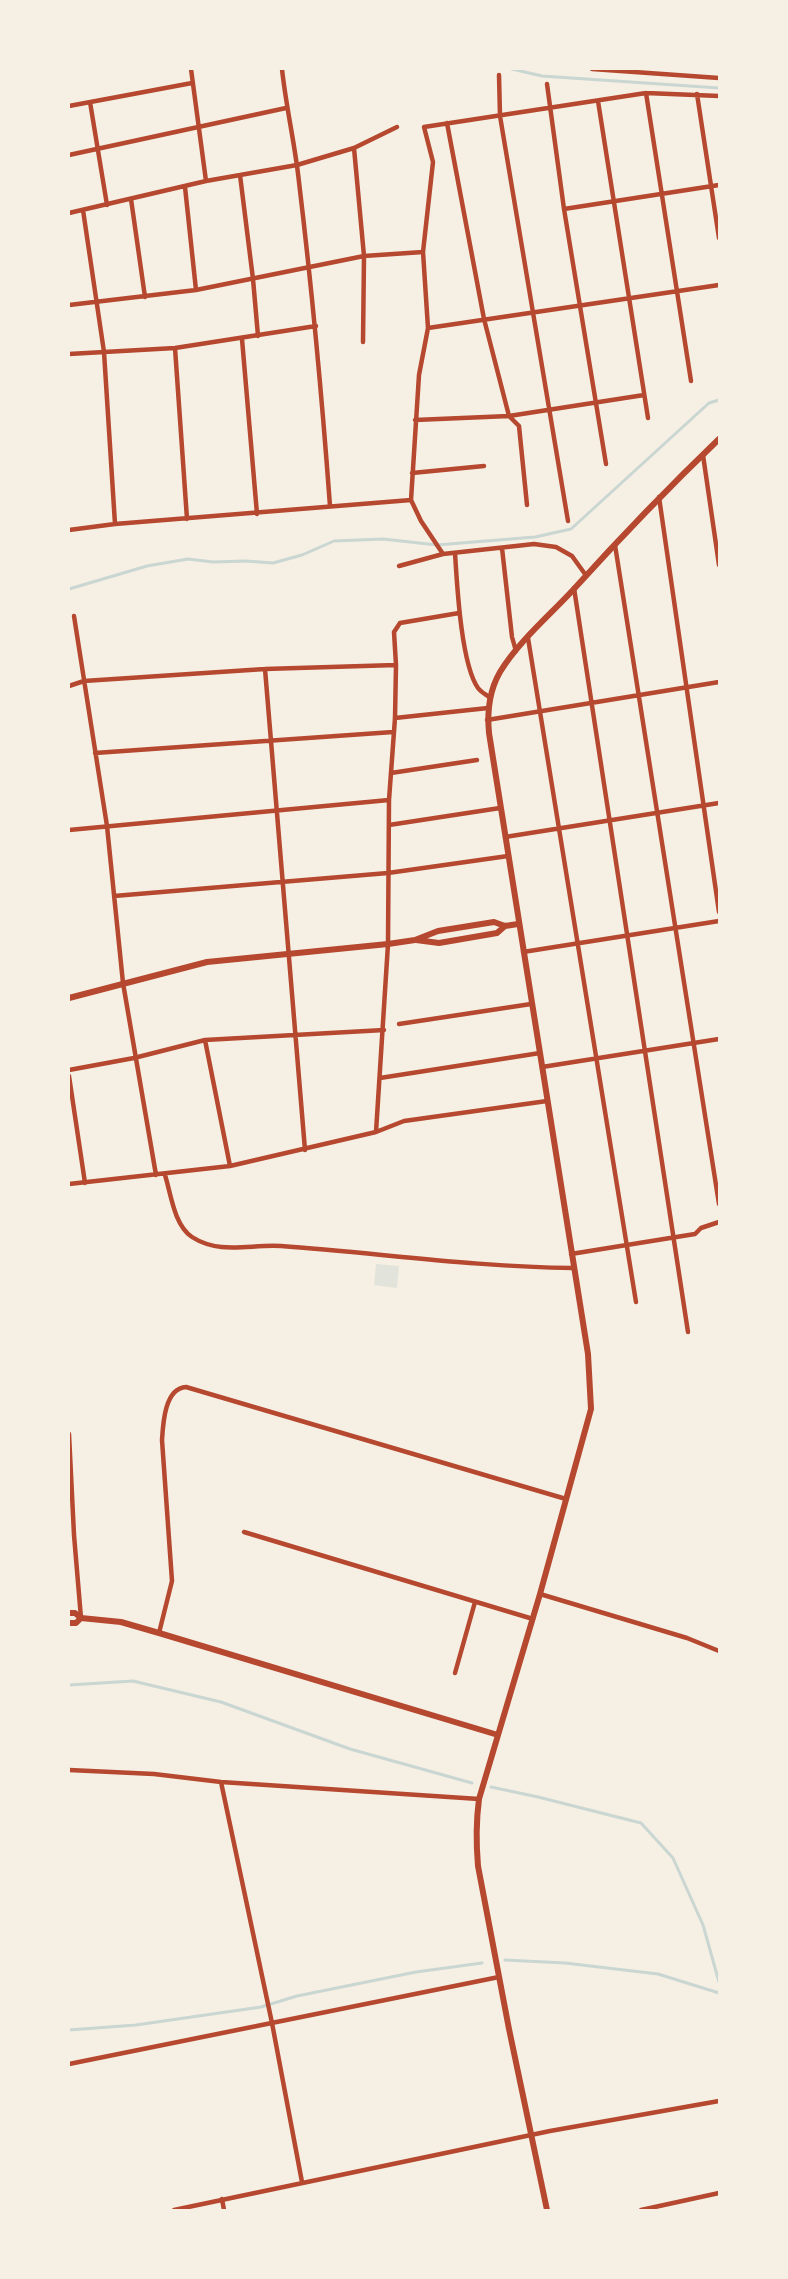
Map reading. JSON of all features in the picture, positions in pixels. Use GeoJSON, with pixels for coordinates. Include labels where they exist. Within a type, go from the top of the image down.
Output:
{"type":"FeatureCollection","features":[{"type":"Feature","properties":{"kind":"street"},"geometry":{"type":"LineString","coordinates":[[191,69],[197,128],[206,181]]}},
{"type":"Feature","properties":{"kind":"street"},"geometry":{"type":"LineString","coordinates":[[282,69],[286,108],[297,165],[316,326],[330,506]]}},
{"type":"Feature","properties":{"kind":"street"},"geometry":{"type":"LineString","coordinates":[[593,69],[719,78]]}},
{"type":"Feature","properties":{"kind":"street"},"geometry":{"type":"LineString","coordinates":[[694,69],[695,76]]}},
{"type":"Feature","properties":{"kind":"street"},"geometry":{"type":"LineString","coordinates":[[499,75],[500,116],[568,521]]}},
{"type":"Feature","properties":{"kind":"street"},"geometry":{"type":"LineString","coordinates":[[69,106],[192,83]]}},
{"type":"Feature","properties":{"kind":"street"},"geometry":{"type":"LineString","coordinates":[[547,84],[564,209],[606,464]]}},
{"type":"Feature","properties":{"kind":"street"},"geometry":{"type":"LineString","coordinates":[[646,93],[691,381]]}},
{"type":"Feature","properties":{"kind":"street"},"geometry":{"type":"LineString","coordinates":[[443,554],[411,500],[419,375],[428,328],[423,252],[433,162],[424,127],[646,93],[719,96]]}},
{"type":"Feature","properties":{"kind":"street"},"geometry":{"type":"LineString","coordinates":[[697,94],[719,238]]}},
{"type":"Feature","properties":{"kind":"street"},"geometry":{"type":"LineString","coordinates":[[598,101],[648,418]]}},
{"type":"Feature","properties":{"kind":"street"},"geometry":{"type":"LineString","coordinates":[[90,102],[108,205]]}},
{"type":"Feature","properties":{"kind":"street"},"geometry":{"type":"LineString","coordinates":[[69,155],[286,108]]}},
{"type":"Feature","properties":{"kind":"street"},"geometry":{"type":"LineString","coordinates":[[447,123],[484,319],[509,416],[519,426],[528,505]]}},
{"type":"Feature","properties":{"kind":"street"},"geometry":{"type":"LineString","coordinates":[[69,213],[206,181],[297,165],[354,148],[397,127]]}},
{"type":"Feature","properties":{"kind":"street"},"geometry":{"type":"LineString","coordinates":[[354,148],[364,256],[363,342]]}},
{"type":"Feature","properties":{"kind":"street"},"geometry":{"type":"LineString","coordinates":[[240,175],[258,336]]}},
{"type":"Feature","properties":{"kind":"street"},"geometry":{"type":"LineString","coordinates":[[564,209],[719,185]]}},
{"type":"Feature","properties":{"kind":"street"},"geometry":{"type":"LineString","coordinates":[[185,187],[196,290]]}},
{"type":"Feature","properties":{"kind":"street"},"geometry":{"type":"LineString","coordinates":[[131,199],[145,297]]}},
{"type":"Feature","properties":{"kind":"street"},"geometry":{"type":"LineString","coordinates":[[83,210],[104,352],[115,524]]}},
{"type":"Feature","properties":{"kind":"street"},"geometry":{"type":"LineString","coordinates":[[69,305],[196,290],[364,256],[423,252]]}},
{"type":"Feature","properties":{"kind":"street"},"geometry":{"type":"LineString","coordinates":[[428,328],[719,285]]}},
{"type":"Feature","properties":{"kind":"street"},"geometry":{"type":"LineString","coordinates":[[69,354],[175,348],[316,326]]}},
{"type":"Feature","properties":{"kind":"street"},"geometry":{"type":"LineString","coordinates":[[242,339],[257,514]]}},
{"type":"Feature","properties":{"kind":"street"},"geometry":{"type":"LineString","coordinates":[[175,348],[187,519]]}},
{"type":"Feature","properties":{"kind":"street"},"geometry":{"type":"LineString","coordinates":[[415,420],[509,416],[644,395]]}},
{"type":"Feature","properties":{"kind":"street"},"geometry":{"type":"LineString","coordinates":[[547,2210],[499,1977],[476,1844],[480,1799],[591,1409],[589,1365],[500,808],[488,720],[489,697],[500,672],[516,651],[585,574],[719,439]]}},
{"type":"Feature","properties":{"kind":"street"},"geometry":{"type":"LineString","coordinates":[[703,455],[719,565]]}},
{"type":"Feature","properties":{"kind":"street"},"geometry":{"type":"LineString","coordinates":[[412,473],[484,466]]}},
{"type":"Feature","properties":{"kind":"street"},"geometry":{"type":"LineString","coordinates":[[659,497],[719,912]]}},
{"type":"Feature","properties":{"kind":"street"},"geometry":{"type":"LineString","coordinates":[[69,530],[115,524],[411,500]]}},
{"type":"Feature","properties":{"kind":"street"},"geometry":{"type":"LineString","coordinates":[[399,566],[443,554],[534,544],[556,547],[572,556],[585,574]]}},
{"type":"Feature","properties":{"kind":"street"},"geometry":{"type":"LineString","coordinates":[[615,544],[719,1204]]}},
{"type":"Feature","properties":{"kind":"street"},"geometry":{"type":"LineString","coordinates":[[502,549],[512,637],[516,651]]}},
{"type":"Feature","properties":{"kind":"street"},"geometry":{"type":"LineString","coordinates":[[455,553],[459,613],[472,677],[479,691],[489,697]]}},
{"type":"Feature","properties":{"kind":"street"},"geometry":{"type":"LineString","coordinates":[[574,588],[688,1332]]}},
{"type":"Feature","properties":{"kind":"street"},"geometry":{"type":"LineString","coordinates":[[376,1132],[388,944],[389,800],[395,718],[394,632],[400,623],[459,613]]}},
{"type":"Feature","properties":{"kind":"street"},"geometry":{"type":"LineString","coordinates":[[74,616],[107,826],[123,983],[134,1058],[156,1175]]}},
{"type":"Feature","properties":{"kind":"street"},"geometry":{"type":"LineString","coordinates":[[528,638],[636,1302]]}},
{"type":"Feature","properties":{"kind":"street"},"geometry":{"type":"LineString","coordinates":[[69,686],[84,681],[265,669],[396,665]]}},
{"type":"Feature","properties":{"kind":"street"},"geometry":{"type":"LineString","coordinates":[[265,669],[305,1150]]}},
{"type":"Feature","properties":{"kind":"street"},"geometry":{"type":"LineString","coordinates":[[488,720],[719,681]]}},
{"type":"Feature","properties":{"kind":"street"},"geometry":{"type":"LineString","coordinates":[[395,718],[488,708]]}},
{"type":"Feature","properties":{"kind":"street"},"geometry":{"type":"LineString","coordinates":[[95,753],[393,732]]}},
{"type":"Feature","properties":{"kind":"street"},"geometry":{"type":"LineString","coordinates":[[391,773],[477,760]]}},
{"type":"Feature","properties":{"kind":"street"},"geometry":{"type":"LineString","coordinates":[[69,830],[389,800]]}},
{"type":"Feature","properties":{"kind":"street"},"geometry":{"type":"LineString","coordinates":[[505,837],[719,803]]}},
{"type":"Feature","properties":{"kind":"street"},"geometry":{"type":"LineString","coordinates":[[389,825],[500,808]]}},
{"type":"Feature","properties":{"kind":"street"},"geometry":{"type":"LineString","coordinates":[[114,896],[388,873],[508,856]]}},
{"type":"Feature","properties":{"kind":"street"},"geometry":{"type":"LineString","coordinates":[[523,952],[719,921]]}},
{"type":"Feature","properties":{"kind":"street"},"geometry":{"type":"LineString","coordinates":[[69,998],[207,962],[388,944],[416,940],[438,931],[494,922],[505,926],[518,924]]}},
{"type":"Feature","properties":{"kind":"street"},"geometry":{"type":"LineString","coordinates":[[416,940],[439,943],[497,933],[505,926]]}},
{"type":"Feature","properties":{"kind":"street"},"geometry":{"type":"LineString","coordinates":[[399,1024],[531,1004]]}},
{"type":"Feature","properties":{"kind":"street"},"geometry":{"type":"LineString","coordinates":[[69,1070],[134,1058],[205,1040],[384,1030]]}},
{"type":"Feature","properties":{"kind":"street"},"geometry":{"type":"LineString","coordinates":[[542,1067],[719,1039]]}},
{"type":"Feature","properties":{"kind":"street"},"geometry":{"type":"LineString","coordinates":[[205,1040],[230,1166]]}},
{"type":"Feature","properties":{"kind":"street"},"geometry":{"type":"LineString","coordinates":[[380,1078],[540,1053]]}},
{"type":"Feature","properties":{"kind":"street"},"geometry":{"type":"LineString","coordinates":[[69,1076],[85,1183]]}},
{"type":"Feature","properties":{"kind":"street"},"geometry":{"type":"LineString","coordinates":[[69,1184],[230,1166],[376,1132],[404,1121],[547,1101]]}},
{"type":"Feature","properties":{"kind":"street"},"geometry":{"type":"LineString","coordinates":[[165,1175],[178,1220],[189,1235],[218,1247],[231,1249],[278,1246],[425,1261],[573,1268]]}},
{"type":"Feature","properties":{"kind":"street"},"geometry":{"type":"LineString","coordinates":[[571,1254],[695,1233],[701,1228],[719,1222]]}},
{"type":"Feature","properties":{"kind":"street"},"geometry":{"type":"LineString","coordinates":[[159,1632],[172,1581],[162,1440],[163,1426],[171,1395],[180,1387],[324,1426],[566,1499]]}},
{"type":"Feature","properties":{"kind":"street"},"geometry":{"type":"LineString","coordinates":[[69,1434],[71,1535],[81,1618]]}},
{"type":"Feature","properties":{"kind":"street"},"geometry":{"type":"LineString","coordinates":[[244,1532],[533,1619]]}},
{"type":"Feature","properties":{"kind":"street"},"geometry":{"type":"LineString","coordinates":[[540,1594],[687,1638],[719,1651]]}},
{"type":"Feature","properties":{"kind":"street"},"geometry":{"type":"LineString","coordinates":[[455,1673],[476,1602]]}},
{"type":"Feature","properties":{"kind":"street"},"geometry":{"type":"LineString","coordinates":[[69,1613],[75,1613],[81,1618],[121,1622],[159,1632],[498,1735]]}},
{"type":"Feature","properties":{"kind":"street"},"geometry":{"type":"LineString","coordinates":[[69,1623],[76,1623],[81,1618]]}},
{"type":"Feature","properties":{"kind":"street"},"geometry":{"type":"LineString","coordinates":[[69,1770],[154,1774],[221,1782],[480,1799]]}},
{"type":"Feature","properties":{"kind":"street"},"geometry":{"type":"LineString","coordinates":[[221,1782],[272,2023],[302,2182]]}},
{"type":"Feature","properties":{"kind":"street"},"geometry":{"type":"LineString","coordinates":[[69,2064],[499,1977]]}},
{"type":"Feature","properties":{"kind":"street"},"geometry":{"type":"LineString","coordinates":[[174,2210],[533,2135],[719,2101]]}},
{"type":"Feature","properties":{"kind":"street"},"geometry":{"type":"LineString","coordinates":[[641,2210],[719,2193]]}},
{"type":"Feature","properties":{"kind":"street"},"geometry":{"type":"LineString","coordinates":[[222,2199],[224,2210]]}},
{"type":"Feature","properties":{"kind":"shaded area"},"geometry":{"type":"Polygon","coordinates":[[[376,1264],[399,1266],[397,1288],[374,1285],[376,1264]]]}},
{"type":"Feature","properties":{"kind":"waterway"},"geometry":{"type":"LineString","coordinates":[[512,69],[542,76],[719,88]]}},
{"type":"Feature","properties":{"kind":"waterway"},"geometry":{"type":"LineString","coordinates":[[69,589],[147,566],[188,559],[213,562],[273,563],[302,555],[334,541],[383,539],[437,545],[535,537],[571,529],[709,403],[719,400]]}},
{"type":"Feature","properties":{"kind":"waterway"},"geometry":{"type":"LineString","coordinates":[[69,1685],[133,1681],[221,1702],[350,1749],[472,1783]]}},
{"type":"Feature","properties":{"kind":"waterway"},"geometry":{"type":"LineString","coordinates":[[491,1787],[641,1823],[673,1858],[703,1925],[719,1982]]}},
{"type":"Feature","properties":{"kind":"waterway"},"geometry":{"type":"LineString","coordinates":[[505,1960],[565,1963],[658,1974],[719,1993]]}},
{"type":"Feature","properties":{"kind":"waterway"},"geometry":{"type":"LineString","coordinates":[[69,2030],[136,2025],[261,2007],[297,1996],[416,1972],[482,1963]]}}]}
